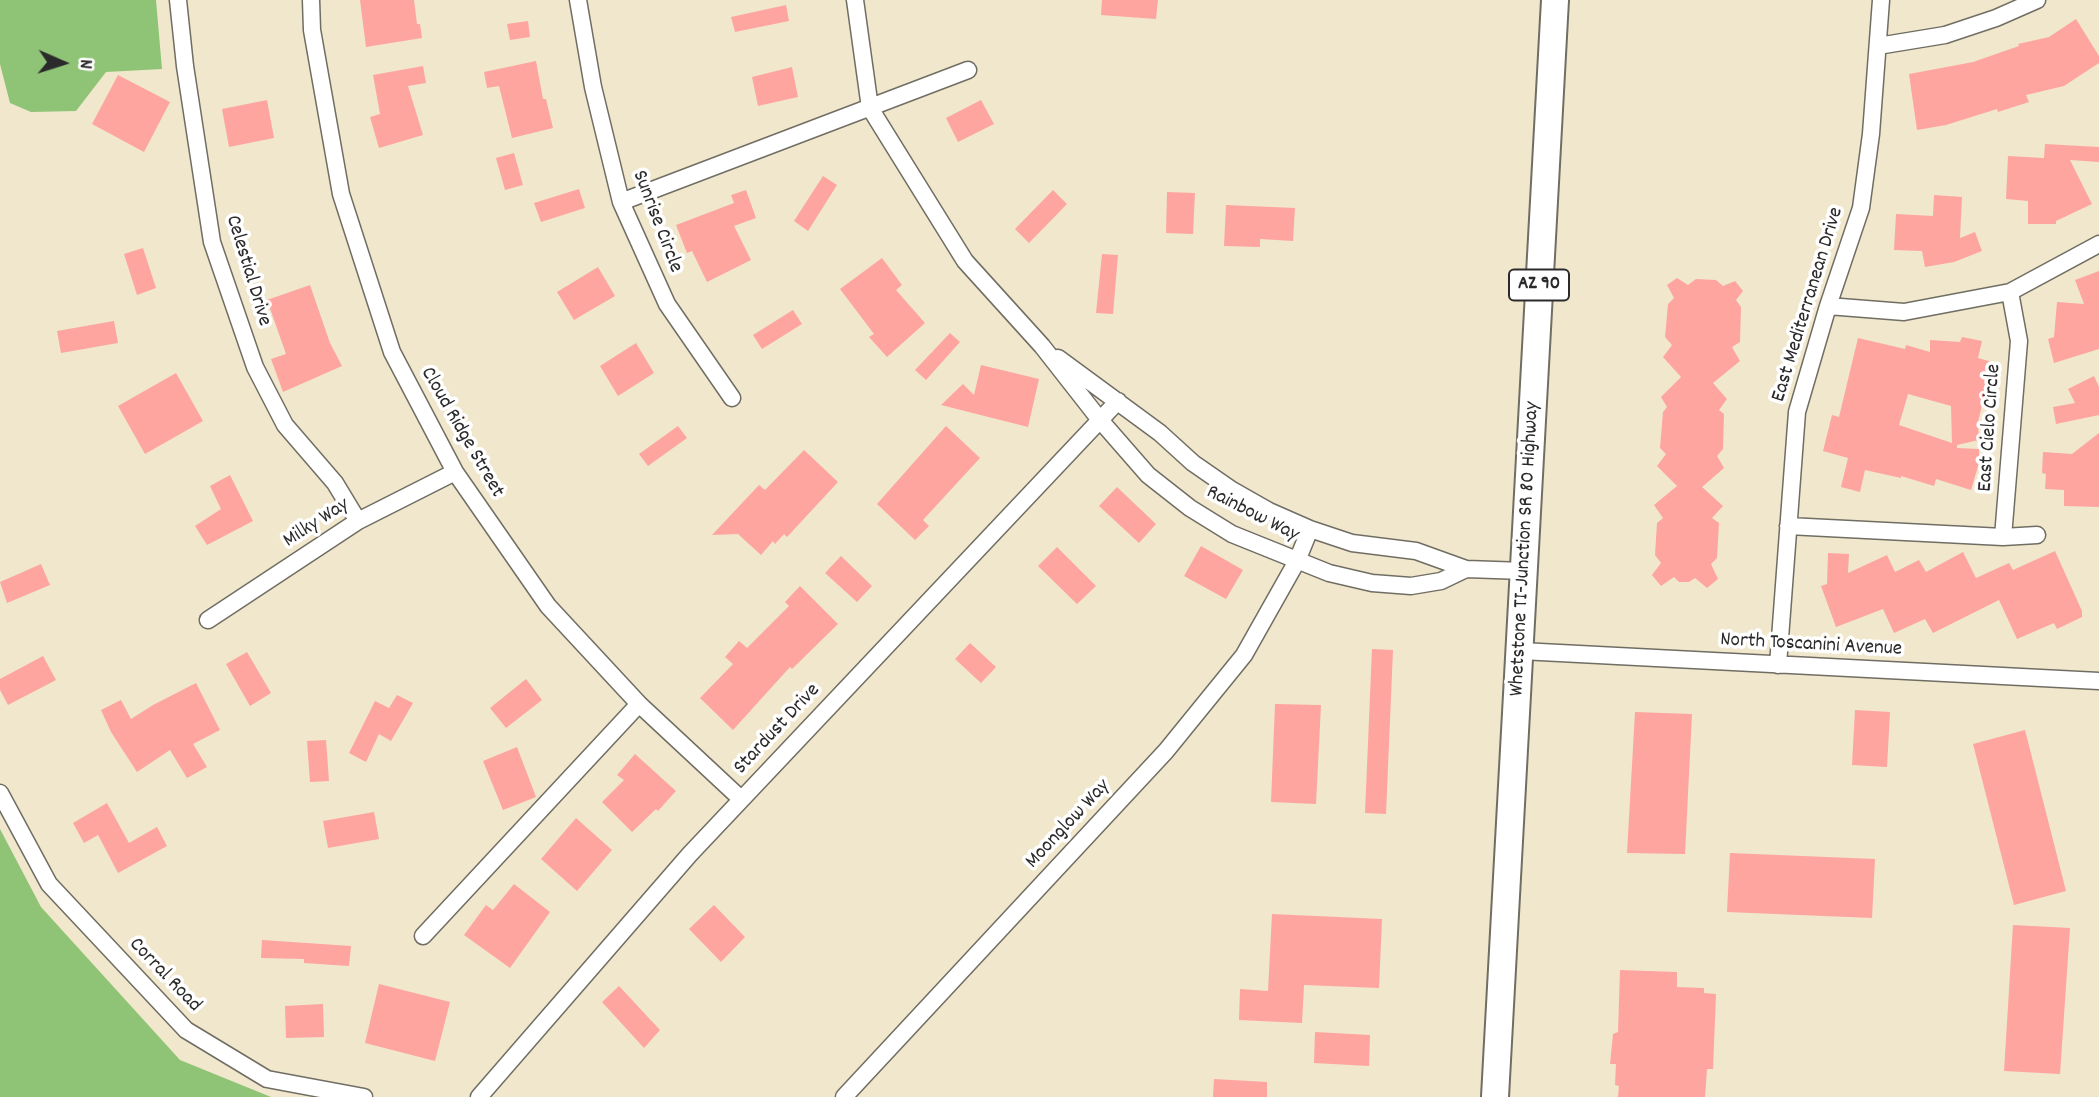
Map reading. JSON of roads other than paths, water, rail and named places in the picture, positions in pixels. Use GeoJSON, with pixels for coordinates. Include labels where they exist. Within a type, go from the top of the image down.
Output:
{"type":"FeatureCollection","features":[{"type":"Feature","properties":{"kind":"highway","name":"Whetstone TI-Junction SR 80 Highway"},"geometry":{"type":"LineString","coordinates":[[1496,1097],[1555,0]]}},
{"type":"Feature","properties":{"kind":"street","name":"Celestial Drive"},"geometry":{"type":"LineString","coordinates":[[178,0],[185,66],[212,243],[255,367],[285,425],[335,483],[358,522]]}},
{"type":"Feature","properties":{"kind":"street","name":"Cloud Ridge Street"},"geometry":{"type":"LineString","coordinates":[[311,0],[312,30],[341,194],[392,352],[454,472],[548,606],[639,704],[741,799]]}},
{"type":"Feature","properties":{"kind":"street","name":"Sunrise Circle"},"geometry":{"type":"LineString","coordinates":[[578,0],[593,87],[621,202],[667,304],[732,398]]}},
{"type":"Feature","properties":{"kind":"street","name":"Rainbow Way"},"geometry":{"type":"LineString","coordinates":[[855,0],[870,108],[965,261],[1042,346],[1100,420],[1148,475],[1190,508],[1232,534],[1329,573],[1372,583],[1410,586],[1441,581],[1466,569]]}},
{"type":"Feature","properties":{"kind":"street","name":"East Mediterranean Drive"},"geometry":{"type":"LineString","coordinates":[[1778,665],[1797,412],[1828,306],[1861,208],[1871,134],[1881,0]]}},
{"type":"Feature","properties":{"kind":"street"},"geometry":{"type":"LineString","coordinates":[[1878,46],[1945,35],[2038,0]]}},
{"type":"Feature","properties":{"kind":"street"},"geometry":{"type":"LineString","coordinates":[[621,202],[968,70]]}},
{"type":"Feature","properties":{"kind":"street"},"geometry":{"type":"LineString","coordinates":[[1828,306],[1904,312],[2010,292],[2099,244]]}},
{"type":"Feature","properties":{"kind":"street","name":"East Cielo Circle"},"geometry":{"type":"LineString","coordinates":[[2003,537],[2019,341],[2010,292]]}},
{"type":"Feature","properties":{"kind":"street","name":"Rainbow Way"},"geometry":{"type":"LineString","coordinates":[[1042,346],[1160,433],[1193,464],[1269,511],[1352,543],[1416,551],[1466,569],[1524,571]]}},
{"type":"Feature","properties":{"kind":"street","name":"Stardust Drive"},"geometry":{"type":"LineString","coordinates":[[480,1097],[690,854],[1118,401]]}},
{"type":"Feature","properties":{"kind":"street","name":"Milky Way"},"geometry":{"type":"LineString","coordinates":[[208,620],[358,522],[454,472]]}},
{"type":"Feature","properties":{"kind":"street"},"geometry":{"type":"LineString","coordinates":[[1788,526],[2003,537],[2037,535]]}},
{"type":"Feature","properties":{"kind":"street","name":"Moonglow Way"},"geometry":{"type":"LineString","coordinates":[[844,1097],[1166,751],[1244,655],[1297,561],[1310,528]]}},
{"type":"Feature","properties":{"kind":"street","name":"North Toscanini Avenue"},"geometry":{"type":"LineString","coordinates":[[1521,651],[2099,681]]}},
{"type":"Feature","properties":{"kind":"street"},"geometry":{"type":"LineString","coordinates":[[422,936],[639,704]]}},
{"type":"Feature","properties":{"kind":"street","name":"Corral Road"},"geometry":{"type":"LineString","coordinates":[[0,793],[49,884],[186,1030],[267,1079],[365,1097]]}}]}
